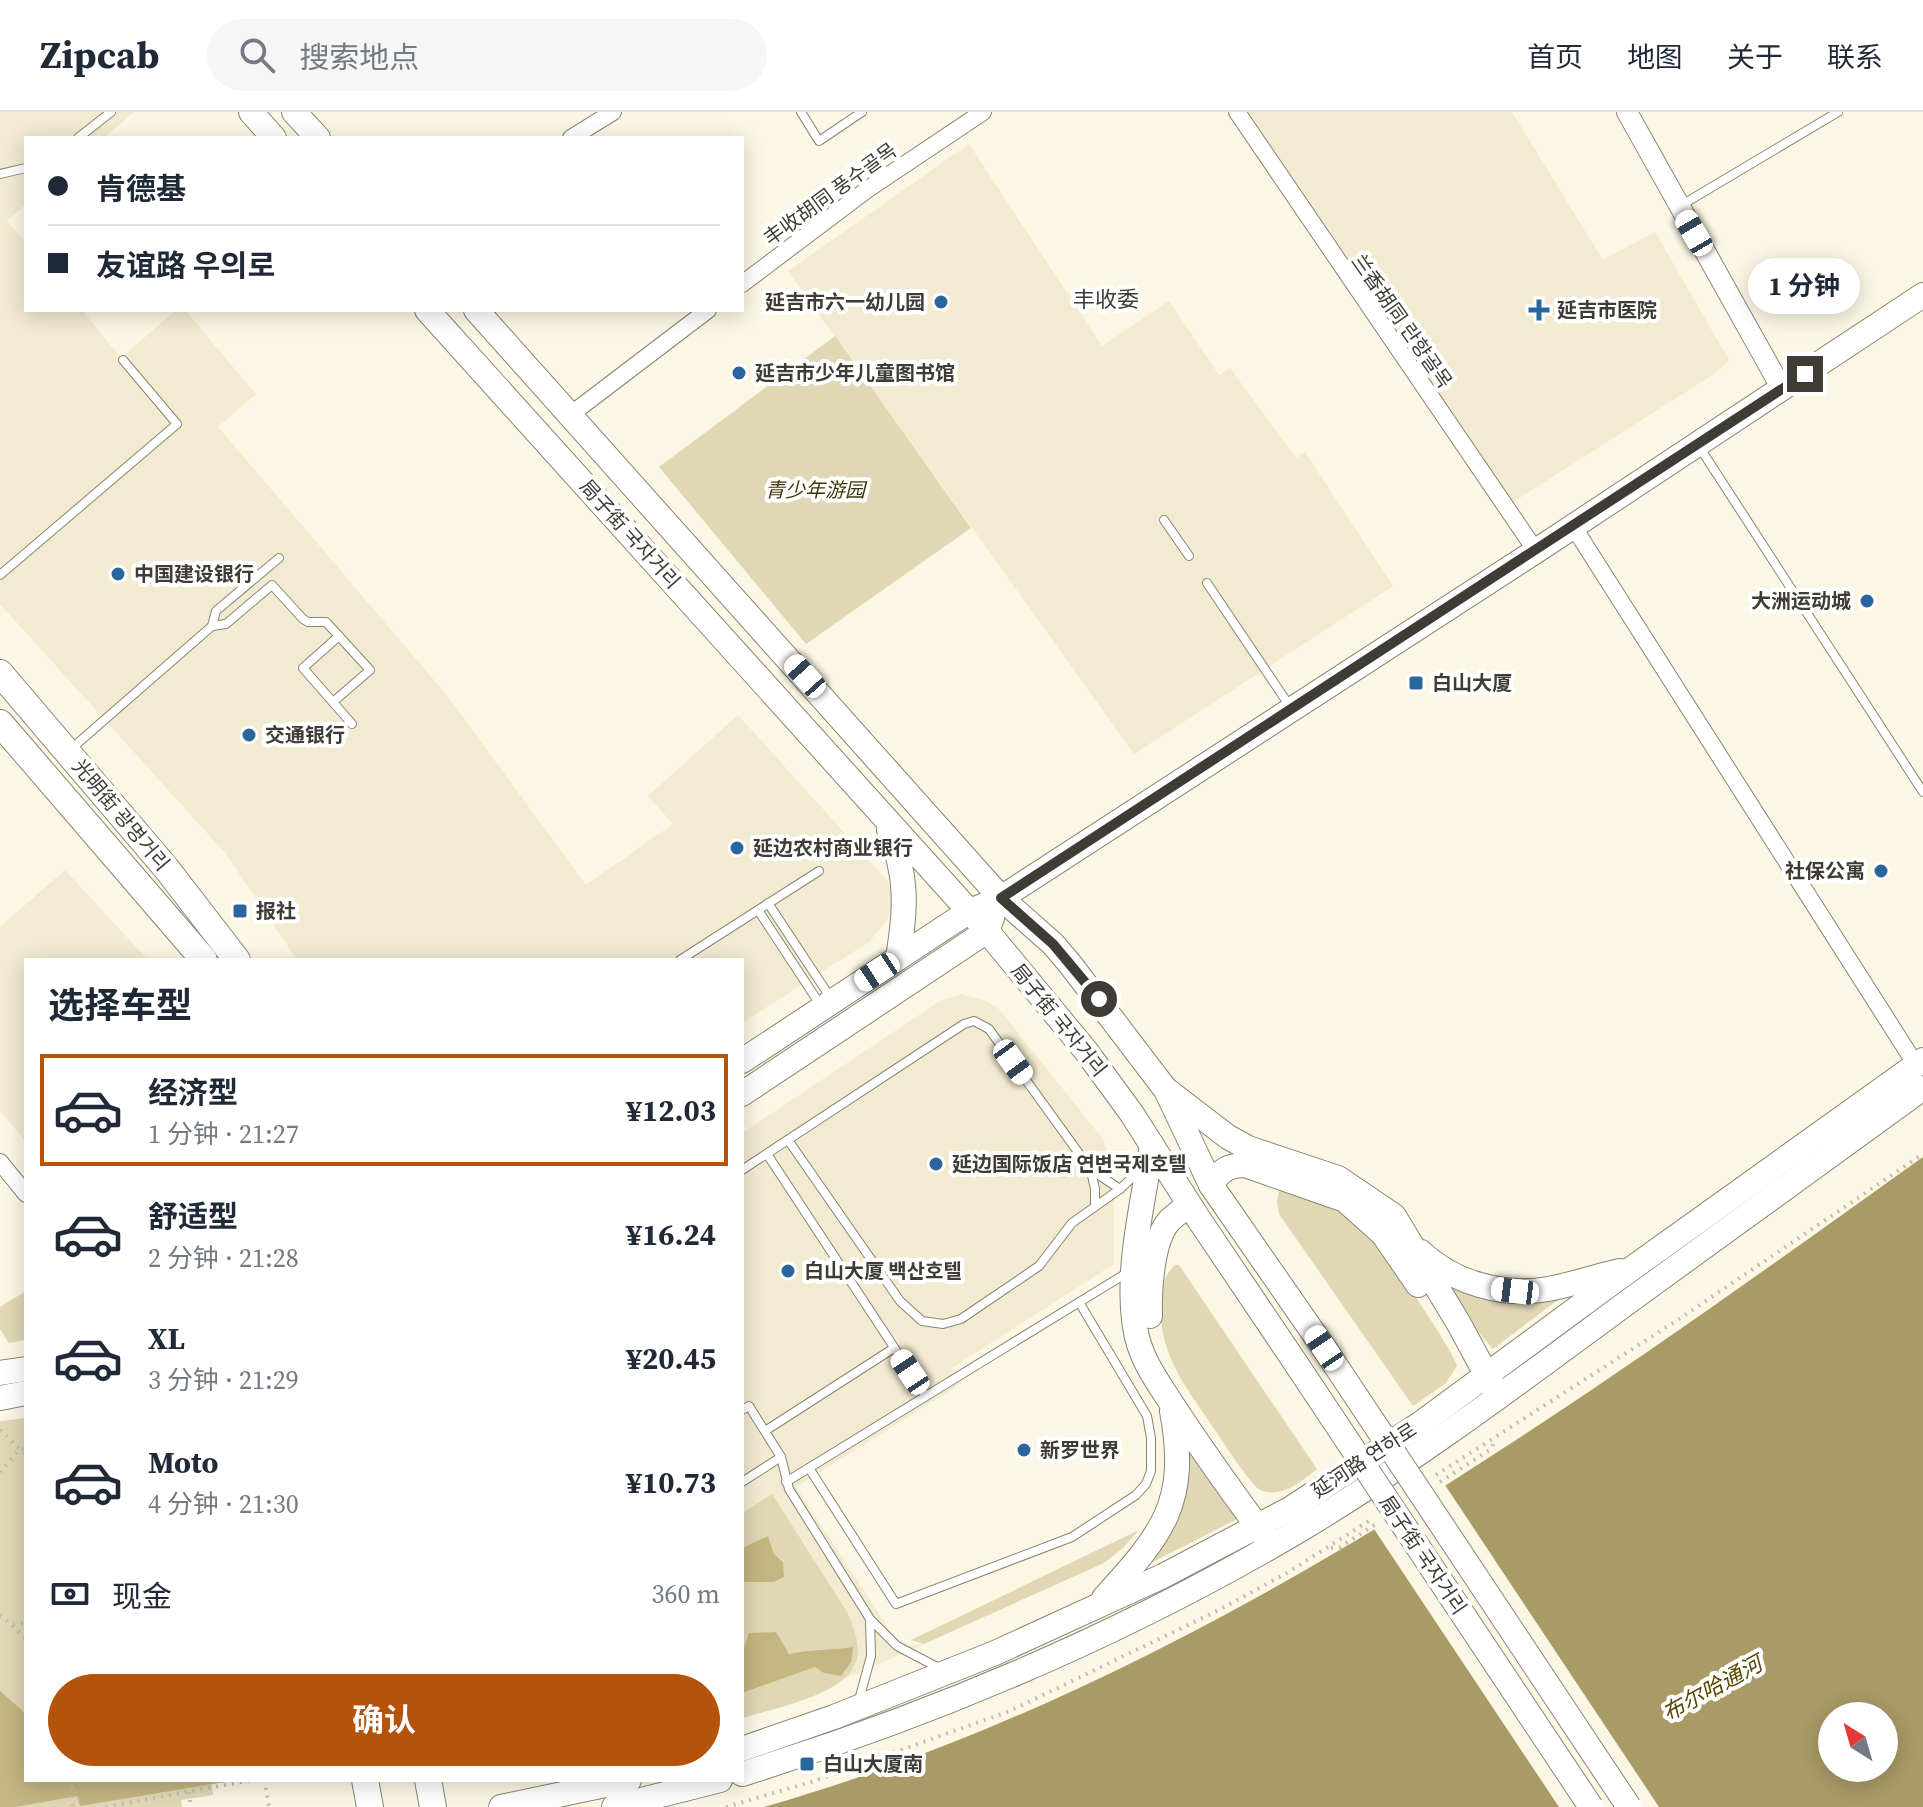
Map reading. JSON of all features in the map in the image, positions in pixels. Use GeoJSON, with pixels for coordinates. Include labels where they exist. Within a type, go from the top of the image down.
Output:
{"type":"FeatureCollection","features":[{"type":"Feature","properties":{"kind":"main road"},"geometry":{"type":"LineString","coordinates":[[251,112],[272,136]]}},
{"type":"Feature","properties":{"kind":"main road"},"geometry":{"type":"LineString","coordinates":[[294,112],[316,136]]}},
{"type":"Feature","properties":{"kind":"main road"},"geometry":{"type":"LineString","coordinates":[[744,1060],[968,912],[1001,898],[1536,551],[1923,295]]}},
{"type":"Feature","properties":{"kind":"main road","name":"局子街 국자거리"},"geometry":{"type":"LineString","coordinates":[[429,312],[987,931],[1086,1051],[1152,1145],[1591,1807]]}},
{"type":"Feature","properties":{"kind":"main road","name":"局子街 국자거리"},"geometry":{"type":"LineString","coordinates":[[478,312],[1001,898],[1053,944],[1070,964],[1166,1090],[1211,1185],[1324,1348],[1629,1807]]}},
{"type":"Feature","properties":{"kind":"main road","name":"光明街 광명거리"},"geometry":{"type":"LineString","coordinates":[[0,673],[183,889],[235,958]]}},
{"type":"Feature","properties":{"kind":"main road","name":"光明街 광명거리"},"geometry":{"type":"LineString","coordinates":[[0,723],[202,958]]}},
{"type":"Feature","properties":{"kind":"main road"},"geometry":{"type":"LineString","coordinates":[[882,813],[903,873],[905,915],[898,958]]}},
{"type":"Feature","properties":{"kind":"main road"},"geometry":{"type":"LineString","coordinates":[[744,1093],[987,931],[1001,898]]}},
{"type":"Feature","properties":{"kind":"main road","name":"延河路 연하로"},"geometry":{"type":"LineString","coordinates":[[744,1748],[947,1672],[1163,1576],[1270,1533],[1325,1487],[1482,1379],[1635,1267],[1921,1071]]}},
{"type":"Feature","properties":{"kind":"main road","name":"延河路 연하로"},"geometry":{"type":"LineString","coordinates":[[744,1773],[891,1723],[1039,1664],[1168,1602],[1270,1533],[1494,1402],[1921,1071]]}},
{"type":"Feature","properties":{"kind":"main road"},"geometry":{"type":"LineString","coordinates":[[1166,1090],[1228,1137],[1248,1148],[1325,1173],[1353,1187],[1394,1216],[1494,1402]]}},
{"type":"Feature","properties":{"kind":"main road"},"geometry":{"type":"LineString","coordinates":[[1152,1145],[1134,1268],[1133,1305],[1140,1348],[1146,1364],[1169,1400],[1270,1533]]}},
{"type":"Feature","properties":{"kind":"main road"},"geometry":{"type":"LineString","coordinates":[[1211,1185],[1224,1169],[1245,1165],[1345,1200],[1383,1234],[1482,1379]]}},
{"type":"Feature","properties":{"kind":"main road"},"geometry":{"type":"LineString","coordinates":[[1189,1204],[1168,1222],[1161,1237],[1149,1299],[1152,1331],[1159,1355],[1194,1416],[1270,1533]]}},
{"type":"Feature","properties":{"kind":"main road"},"geometry":{"type":"LineString","coordinates":[[1408,1239],[1429,1260],[1445,1270],[1498,1289],[1548,1289],[1635,1267]]}},
{"type":"Feature","properties":{"kind":"main road"},"geometry":{"type":"LineString","coordinates":[[0,1373],[24,1369]]}},
{"type":"Feature","properties":{"kind":"main road"},"geometry":{"type":"LineString","coordinates":[[0,1398],[24,1393]]}},
{"type":"Feature","properties":{"kind":"main road"},"geometry":{"type":"LineString","coordinates":[[1097,1606],[1151,1543],[1173,1503],[1178,1463],[1169,1400]]}},
{"type":"Feature","properties":{"kind":"main road"},"geometry":{"type":"LineString","coordinates":[[365,1782],[370,1807]]}},
{"type":"Feature","properties":{"kind":"main road"},"geometry":{"type":"LineString","coordinates":[[428,1782],[433,1807]]}},
{"type":"Feature","properties":{"kind":"main road"},"geometry":{"type":"LineString","coordinates":[[501,1807],[620,1782]]}},
{"type":"Feature","properties":{"kind":"main road"},"geometry":{"type":"LineString","coordinates":[[614,1807],[712,1782]]}},
{"type":"Feature","properties":{"kind":"street"},"geometry":{"type":"LineString","coordinates":[[574,136],[613,112]]}},
{"type":"Feature","properties":{"kind":"street","name":"兰香胡同 란향골목"},"geometry":{"type":"LineString","coordinates":[[1237,112],[1536,551]]}},
{"type":"Feature","properties":{"kind":"street"},"geometry":{"type":"LineString","coordinates":[[1627,112],[1782,389]]}},
{"type":"Feature","properties":{"kind":"street","name":"丰收胡同 풍수골목"},"geometry":{"type":"LineString","coordinates":[[744,282],[974,114]]}},
{"type":"Feature","properties":{"kind":"street"},"geometry":{"type":"LineString","coordinates":[[570,415],[705,312]]}},
{"type":"Feature","properties":{"kind":"street"},"geometry":{"type":"LineString","coordinates":[[1573,526],[1921,1071]]}},
{"type":"Feature","properties":{"kind":"street"},"geometry":{"type":"LineString","coordinates":[[0,1162],[24,1192]]}},
{"type":"Feature","properties":{"kind":"lane"},"geometry":{"type":"LineString","coordinates":[[81,136],[111,112]]}},
{"type":"Feature","properties":{"kind":"lane"},"geometry":{"type":"LineString","coordinates":[[801,112],[819,141],[862,112]]}},
{"type":"Feature","properties":{"kind":"lane"},"geometry":{"type":"LineString","coordinates":[[1679,207],[1838,112]]}},
{"type":"Feature","properties":{"kind":"lane"},"geometry":{"type":"LineString","coordinates":[[0,174],[24,168]]}},
{"type":"Feature","properties":{"kind":"lane"},"geometry":{"type":"LineString","coordinates":[[0,575],[177,424],[123,360]]}},
{"type":"Feature","properties":{"kind":"lane"},"geometry":{"type":"LineString","coordinates":[[1698,444],[1923,792]]}},
{"type":"Feature","properties":{"kind":"lane"},"geometry":{"type":"LineString","coordinates":[[1164,520],[1189,556]]}},
{"type":"Feature","properties":{"kind":"lane"},"geometry":{"type":"LineString","coordinates":[[212,626],[216,611],[279,558]]}},
{"type":"Feature","properties":{"kind":"lane"},"geometry":{"type":"LineString","coordinates":[[1207,583],[1292,709]]}},
{"type":"Feature","properties":{"kind":"lane"},"geometry":{"type":"LineString","coordinates":[[67,752],[212,626],[226,624],[272,585],[303,619],[326,622],[370,670],[333,702]]}},
{"type":"Feature","properties":{"kind":"lane"},"geometry":{"type":"LineString","coordinates":[[339,636],[303,668],[352,724]]}},
{"type":"Feature","properties":{"kind":"lane"},"geometry":{"type":"LineString","coordinates":[[683,958],[819,871]]}},
{"type":"Feature","properties":{"kind":"lane"},"geometry":{"type":"LineString","coordinates":[[768,903],[828,1004]]}},
{"type":"Feature","properties":{"kind":"lane"},"geometry":{"type":"LineString","coordinates":[[758,910],[828,1004]]}},
{"type":"Feature","properties":{"kind":"lane"},"geometry":{"type":"LineString","coordinates":[[744,1169],[964,1024],[974,1021],[989,1029],[1091,1170],[1120,1189]]}},
{"type":"Feature","properties":{"kind":"lane"},"geometry":{"type":"LineString","coordinates":[[788,1140],[900,1301],[914,1316],[931,1324],[961,1319],[1039,1266],[1072,1223],[1137,1174],[1152,1145]]}},
{"type":"Feature","properties":{"kind":"lane"},"geometry":{"type":"LineString","coordinates":[[767,1154],[926,1396]]}},
{"type":"Feature","properties":{"kind":"lane"},"geometry":{"type":"LineString","coordinates":[[1091,1170],[1095,1206]]}},
{"type":"Feature","properties":{"kind":"lane"},"geometry":{"type":"LineString","coordinates":[[786,1482],[1134,1268]]}},
{"type":"Feature","properties":{"kind":"lane"},"geometry":{"type":"LineString","coordinates":[[809,1468],[896,1604],[1072,1537],[1136,1495],[1146,1484],[1151,1471],[1147,1416],[1079,1302]]}},
{"type":"Feature","properties":{"kind":"lane"},"geometry":{"type":"LineString","coordinates":[[765,1431],[894,1348]]}},
{"type":"Feature","properties":{"kind":"lane"},"geometry":{"type":"LineString","coordinates":[[744,1409],[749,1406],[781,1457],[786,1482],[870,1619],[906,1653],[947,1672]]}},
{"type":"Feature","properties":{"kind":"lane"},"geometry":{"type":"LineString","coordinates":[[744,1481],[781,1457]]}},
{"type":"Feature","properties":{"kind":"lane"},"geometry":{"type":"LineString","coordinates":[[856,1708],[871,1656],[870,1619]]}},
{"type":"Feature","properties":{"kind":"path"},"geometry":{"type":"LineString","coordinates":[[1433,1477],[1676,1321],[1923,1154]]}},
{"type":"Feature","properties":{"kind":"path"},"geometry":{"type":"LineString","coordinates":[[0,1430],[24,1451],[0,1472]]}},
{"type":"Feature","properties":{"kind":"path"},"geometry":{"type":"LineString","coordinates":[[1329,1548],[1372,1519]]}},
{"type":"Feature","properties":{"kind":"path"},"geometry":{"type":"LineString","coordinates":[[0,1615],[24,1636]]}},
{"type":"Feature","properties":{"kind":"path"},"geometry":{"type":"LineString","coordinates":[[12,1626],[24,1623]]}},
{"type":"Feature","properties":{"kind":"path"},"geometry":{"type":"LineString","coordinates":[[106,1807],[242,1782]]}},
{"type":"Feature","properties":{"kind":"path"},"geometry":{"type":"LineString","coordinates":[[268,1782],[269,1807]]}},
{"type":"Feature","properties":{"kind":"path"},"geometry":{"type":"LineString","coordinates":[[70,1783],[73,1807]]}},
{"type":"Feature","properties":{"kind":"path"},"geometry":{"type":"LineString","coordinates":[[189,1792],[191,1807]]}},
{"type":"Feature","properties":{"kind":"shaded area"},"geometry":{"type":"Polygon","coordinates":[[[0,112],[134,112],[106,136],[24,136],[24,206],[7,221],[24,241],[24,312],[84,312],[121,358],[174,312],[187,312],[256,394],[218,427],[446,694],[586,885],[673,824],[648,796],[738,715],[887,880],[892,897],[888,919],[869,942],[744,1022],[744,958],[296,958],[226,854],[0,604],[0,112]]]}},
{"type":"Feature","properties":{"kind":"shaded area","name":"延吉市医院"},"geometry":{"type":"Polygon","coordinates":[[[1244,112],[1512,112],[1603,260],[1655,232],[1729,360],[1717,372],[1510,504],[1244,112]]]}},
{"type":"Feature","properties":{"kind":"shaded area"},"geometry":{"type":"Polygon","coordinates":[[[969,144],[1102,346],[1169,301],[1219,375],[1230,368],[1296,458],[1305,452],[1393,586],[1134,754],[788,271],[969,144]]]}},
{"type":"Feature","properties":{"kind":"shaded area"},"geometry":{"type":"Polygon","coordinates":[[[65,870],[146,958],[24,958],[24,1140],[0,1111],[0,927],[65,870]]]}},
{"type":"Feature","properties":{"kind":"shaded area"},"geometry":{"type":"Polygon","coordinates":[[[961,994],[984,1000],[999,1009],[1102,1138],[1114,1164],[1114,1264],[952,1368],[962,1383],[796,1487],[893,1635],[909,1646],[924,1644],[840,1681],[854,1667],[858,1650],[772,1495],[744,1512],[744,1132],[940,1001],[961,994]]]}},
{"type":"Feature","properties":{"kind":"shaded area"},"geometry":{"type":"Polygon","coordinates":[[[768,1536],[774,1554],[783,1562],[784,1577],[774,1582],[744,1582],[744,1547],[768,1536]]]}},
{"type":"Feature","properties":{"kind":"shaded area"},"geometry":{"type":"Polygon","coordinates":[[[776,1632],[789,1654],[853,1647],[851,1662],[841,1676],[824,1673],[815,1667],[744,1692],[744,1647],[749,1633],[776,1632]]]}},
{"type":"Feature","properties":{"kind":"shaded area"},"geometry":{"type":"Polygon","coordinates":[[[0,1691],[24,1712],[24,1782],[225,1782],[80,1806],[77,1796],[0,1807],[0,1691]]]}},
{"type":"Feature","properties":{"kind":"green space","name":"青少年游园"},"geometry":{"type":"Polygon","coordinates":[[[835,336],[971,528],[806,644],[659,467],[835,336]]]}},
{"type":"Feature","properties":{"kind":"green space"},"geometry":{"type":"Polygon","coordinates":[[[1284,1188],[1327,1204],[1361,1224],[1409,1287],[1452,1354],[1457,1366],[1446,1383],[1413,1406],[1279,1214],[1279,1190],[1284,1188]]]}},
{"type":"Feature","properties":{"kind":"green space"},"geometry":{"type":"Polygon","coordinates":[[[1175,1265],[1179,1265],[1317,1469],[1290,1488],[1275,1492],[1258,1489],[1236,1462],[1176,1370],[1161,1318],[1163,1284],[1175,1265]]]}},
{"type":"Feature","properties":{"kind":"green space"},"geometry":{"type":"Polygon","coordinates":[[[1439,1273],[1567,1293],[1493,1349],[1474,1327],[1439,1273]]]}},
{"type":"Feature","properties":{"kind":"green space"},"geometry":{"type":"Polygon","coordinates":[[[24,1292],[24,1340],[9,1343],[0,1329],[0,1307],[24,1292]]]}},
{"type":"Feature","properties":{"kind":"green space"},"geometry":{"type":"Polygon","coordinates":[[[24,1418],[24,1782],[225,1782],[212,1784],[213,1795],[181,1800],[182,1807],[0,1807],[0,1421],[24,1418]]]}},
{"type":"Feature","properties":{"kind":"green space"},"geometry":{"type":"Polygon","coordinates":[[[1187,1446],[1239,1518],[1149,1564],[1170,1534],[1181,1509],[1187,1446]]]}},
{"type":"Feature","properties":{"kind":"green space"},"geometry":{"type":"Polygon","coordinates":[[[772,1494],[847,1612],[855,1631],[858,1652],[854,1666],[835,1686],[787,1706],[744,1717],[744,1692],[815,1667],[853,1647],[789,1654],[775,1632],[750,1634],[744,1648],[744,1582],[752,1581],[783,1562],[774,1554],[768,1536],[744,1547],[744,1512],[772,1494]]]}},
{"type":"Feature","properties":{"kind":"green space"},"geometry":{"type":"Polygon","coordinates":[[[1139,1530],[1104,1563],[924,1644],[911,1640],[1139,1530]]]}},
{"type":"Feature","properties":{"kind":"water","name":"布尔哈通河"},"geometry":{"type":"Polygon","coordinates":[[[1923,1157],[1923,1807],[764,1807],[923,1754],[1076,1689],[1225,1615],[1370,1532],[1512,1443],[1651,1350],[1923,1157]]]}},
{"type":"Feature","properties":{"kind":"pier"},"geometry":{"type":"Polygon","coordinates":[[[1443,1482],[1659,1807],[1559,1807],[1372,1526],[1443,1482]]]}},
{"type":"Feature","properties":{"kind":"place","name":"延吉市六一幼儿园"},"geometry":{"type":"Point","coordinates":[941,302]}},
{"type":"Feature","properties":{"kind":"place","name":"延吉市医院"},"geometry":{"type":"Point","coordinates":[1539,310]}},
{"type":"Feature","properties":{"kind":"place","name":"延吉市少年儿童图书馆"},"geometry":{"type":"Point","coordinates":[739,373]}},
{"type":"Feature","properties":{"kind":"place","name":"中国建设银行"},"geometry":{"type":"Point","coordinates":[118,574]}},
{"type":"Feature","properties":{"kind":"place","name":"大洲运动城"},"geometry":{"type":"Point","coordinates":[1867,601]}},
{"type":"Feature","properties":{"kind":"place","name":"白山大厦"},"geometry":{"type":"Point","coordinates":[1416,683]}},
{"type":"Feature","properties":{"kind":"place","name":"交通银行"},"geometry":{"type":"Point","coordinates":[249,735]}},
{"type":"Feature","properties":{"kind":"place","name":"延边农村商业银行"},"geometry":{"type":"Point","coordinates":[737,848]}},
{"type":"Feature","properties":{"kind":"place","name":"社保公寓"},"geometry":{"type":"Point","coordinates":[1881,871]}},
{"type":"Feature","properties":{"kind":"place","name":"报社"},"geometry":{"type":"Point","coordinates":[240,911]}},
{"type":"Feature","properties":{"kind":"place","name":"延边国际饭店 연변국제호텔"},"geometry":{"type":"Point","coordinates":[936,1164]}},
{"type":"Feature","properties":{"kind":"place","name":"白山大厦 백산호텔"},"geometry":{"type":"Point","coordinates":[788,1271]}},
{"type":"Feature","properties":{"kind":"place","name":"新罗世界"},"geometry":{"type":"Point","coordinates":[1024,1450]}},
{"type":"Feature","properties":{"kind":"place","name":"白山大厦南"},"geometry":{"type":"Point","coordinates":[807,1764]}},
{"type":"Feature","properties":{"kind":"district","name":"丰收委"},"geometry":{"type":"Point","coordinates":[1106,299]}},
{"type":"Feature","properties":{"kind":"route"},"geometry":{"type":"LineString","coordinates":[[1099,999],[1053,944],[1001,898],[1805,374]]}}]}
